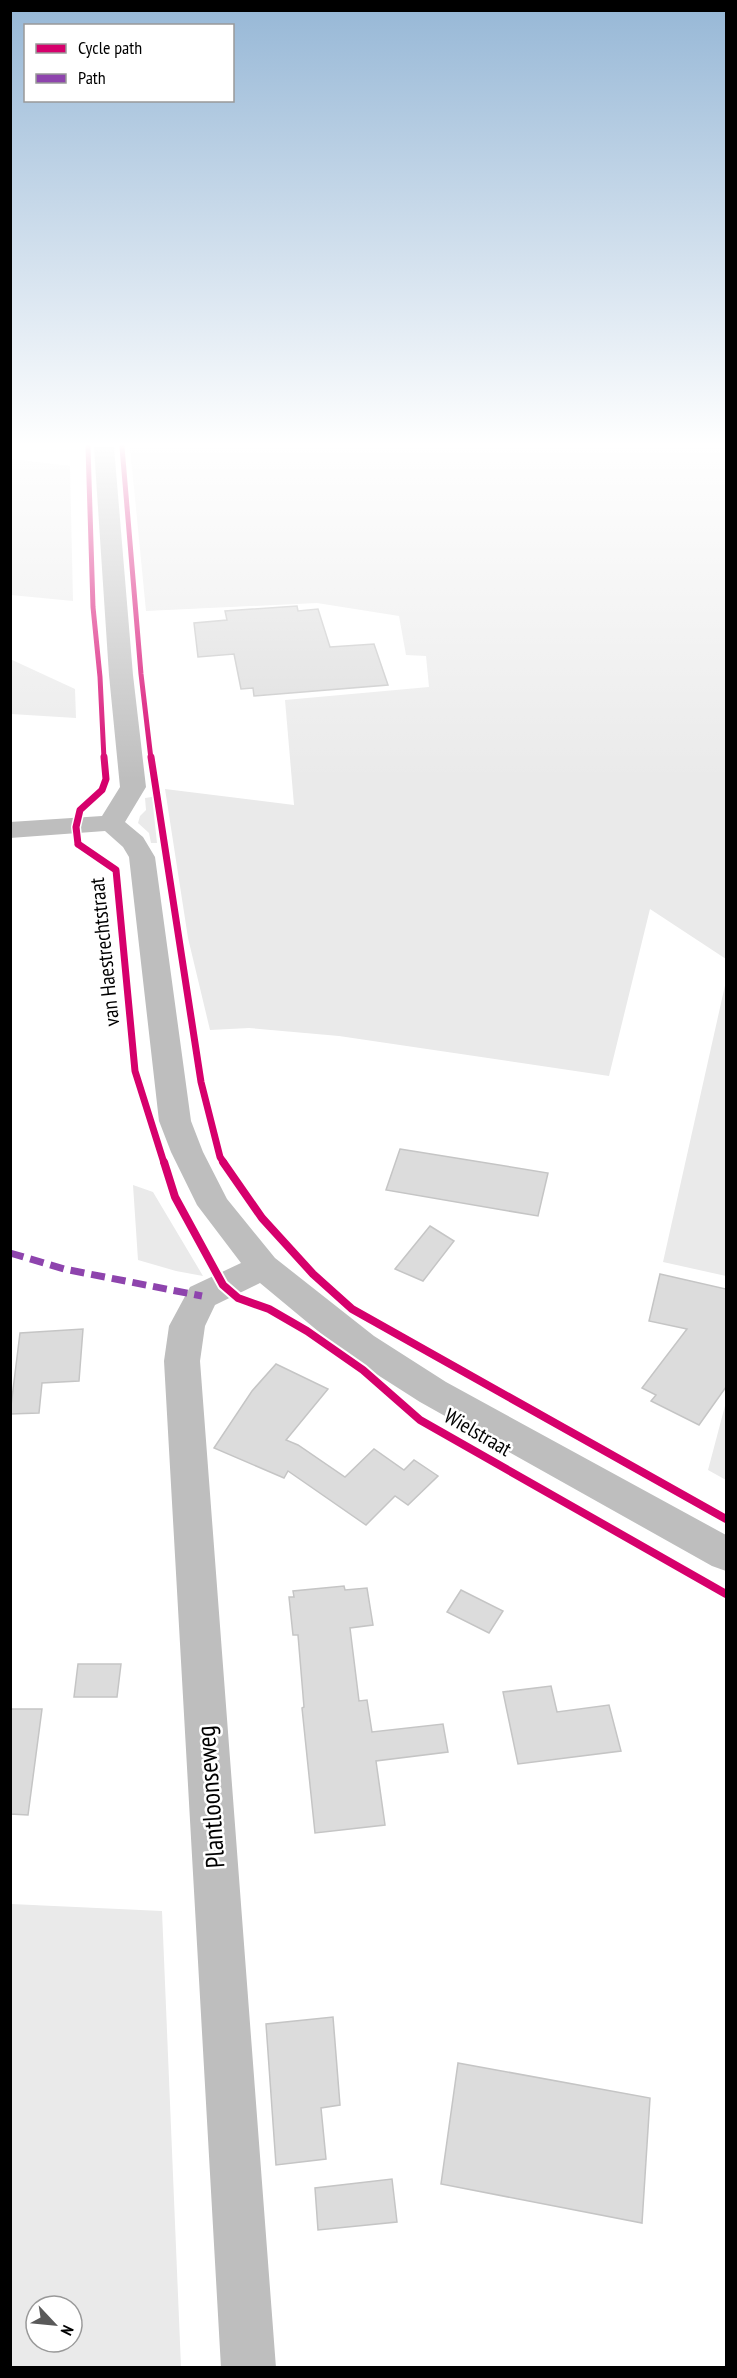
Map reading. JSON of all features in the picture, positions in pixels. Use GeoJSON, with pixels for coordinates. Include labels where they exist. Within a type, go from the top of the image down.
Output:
{"type":"FeatureCollection","features":[{"type":"Feature","properties":{"kind":"street"},"geometry":{"type":"LineString","coordinates":[[111,823],[133,787],[121,675],[112,558]]}},
{"type":"Feature","properties":{"kind":"street"},"geometry":{"type":"LineString","coordinates":[[10,830],[111,823],[134,843],[142,857],[175,1121],[187,1152],[214,1205],[262,1268]]}},
{"type":"Feature","properties":{"kind":"street","name":"Wielstraat"},"geometry":{"type":"LineString","coordinates":[[262,1268],[361,1346],[433,1392],[726,1554]]}},
{"type":"Feature","properties":{"kind":"street","name":"Plantloonseweg"},"geometry":{"type":"LineString","coordinates":[[249,2367],[193,1557],[182,1361],[187,1326],[202,1296],[262,1268]]}},
{"type":"Feature","properties":{"kind":"shaded area"},"geometry":{"type":"Polygon","coordinates":[[[11,558],[72,558],[73,601],[11,595],[11,558]]]}},
{"type":"Feature","properties":{"kind":"shaded area"},"geometry":{"type":"Polygon","coordinates":[[[141,558],[726,558],[726,959],[650,909],[609,1076],[339,1036],[249,1028],[210,1030],[188,938],[165,789],[294,805],[285,700],[429,687],[426,656],[406,655],[399,616],[317,603],[146,611],[141,558]]]}},
{"type":"Feature","properties":{"kind":"shaded area"},"geometry":{"type":"Polygon","coordinates":[[[10,659],[75,689],[76,718],[11,714],[10,659]]]}},
{"type":"Feature","properties":{"kind":"shaded area"},"geometry":{"type":"Polygon","coordinates":[[[152,797],[157,843],[151,843],[149,833],[138,823],[140,816],[146,810],[145,798],[152,797]]]}},
{"type":"Feature","properties":{"kind":"shaded area"},"geometry":{"type":"Polygon","coordinates":[[[726,981],[726,1276],[663,1262],[726,981]]]}},
{"type":"Feature","properties":{"kind":"shaded area"},"geometry":{"type":"Polygon","coordinates":[[[133,1185],[153,1192],[203,1276],[138,1260],[133,1185]]]}},
{"type":"Feature","properties":{"kind":"shaded area"},"geometry":{"type":"Polygon","coordinates":[[[726,1402],[726,1480],[708,1470],[726,1402]]]}},
{"type":"Feature","properties":{"kind":"shaded area"},"geometry":{"type":"Polygon","coordinates":[[[11,1904],[162,1911],[181,2367],[11,2367],[11,1904]]]}},
{"type":"Feature","properties":{"kind":"building"},"geometry":{"type":"Polygon","coordinates":[[[297,606],[298,611],[318,609],[330,647],[374,644],[388,685],[254,696],[253,688],[241,689],[234,654],[198,657],[194,623],[227,620],[225,611],[297,606]]]}},
{"type":"Feature","properties":{"kind":"building"},"geometry":{"type":"Polygon","coordinates":[[[400,1149],[548,1173],[538,1216],[386,1190],[400,1149]]]}},
{"type":"Feature","properties":{"kind":"building"},"geometry":{"type":"Polygon","coordinates":[[[430,1226],[454,1241],[423,1281],[395,1269],[430,1226]]]}},
{"type":"Feature","properties":{"kind":"building"},"geometry":{"type":"Polygon","coordinates":[[[660,1274],[726,1289],[726,1387],[699,1425],[651,1401],[656,1395],[642,1388],[687,1329],[649,1321],[660,1274]]]}},
{"type":"Feature","properties":{"kind":"building"},"geometry":{"type":"Polygon","coordinates":[[[83,1329],[79,1381],[42,1383],[39,1413],[10,1414],[20,1333],[83,1329]]]}},
{"type":"Feature","properties":{"kind":"building"},"geometry":{"type":"Polygon","coordinates":[[[276,1364],[328,1389],[286,1440],[298,1445],[345,1477],[374,1449],[404,1470],[414,1460],[438,1476],[408,1505],[395,1496],[366,1525],[288,1471],[284,1478],[214,1448],[252,1391],[276,1364]]]}},
{"type":"Feature","properties":{"kind":"building"},"geometry":{"type":"Polygon","coordinates":[[[344,1586],[345,1590],[367,1588],[373,1625],[350,1628],[359,1701],[367,1700],[372,1732],[443,1724],[448,1752],[376,1761],[385,1825],[315,1833],[302,1708],[304,1707],[298,1635],[293,1635],[289,1597],[294,1597],[293,1591],[344,1586]]]}},
{"type":"Feature","properties":{"kind":"building"},"geometry":{"type":"Polygon","coordinates":[[[461,1590],[503,1611],[489,1633],[447,1612],[461,1590]]]}},
{"type":"Feature","properties":{"kind":"building"},"geometry":{"type":"Polygon","coordinates":[[[78,1664],[121,1664],[117,1697],[74,1697],[78,1664]]]}},
{"type":"Feature","properties":{"kind":"building"},"geometry":{"type":"Polygon","coordinates":[[[551,1686],[557,1712],[609,1705],[621,1751],[518,1764],[503,1692],[551,1686]]]}},
{"type":"Feature","properties":{"kind":"building"},"geometry":{"type":"Polygon","coordinates":[[[10,1709],[42,1709],[28,1815],[10,1814],[10,1709]]]}},
{"type":"Feature","properties":{"kind":"building"},"geometry":{"type":"Polygon","coordinates":[[[333,2017],[340,2105],[321,2108],[326,2159],[276,2165],[266,2024],[333,2017]]]}},
{"type":"Feature","properties":{"kind":"building"},"geometry":{"type":"Polygon","coordinates":[[[458,2063],[650,2098],[642,2223],[441,2184],[458,2063]]]}},
{"type":"Feature","properties":{"kind":"building"},"geometry":{"type":"Polygon","coordinates":[[[392,2179],[397,2222],[318,2230],[315,2188],[392,2179]]]}},
{"type":"Feature","properties":{"kind":"marked path"},"geometry":{"type":"LineString","coordinates":[[10,1253],[64,1269],[202,1296]]}},
{"type":"Feature","properties":{"kind":"cycle path"},"geometry":{"type":"LineString","coordinates":[[78,844],[76,827],[80,810],[102,790],[106,779],[101,735],[100,677],[93,607],[91,558]]}},
{"type":"Feature","properties":{"kind":"cycle path"},"geometry":{"type":"LineString","coordinates":[[131,558],[149,744],[201,1082],[220,1157],[262,1218],[313,1274],[352,1309],[726,1519]]}},
{"type":"Feature","properties":{"kind":"cycle path","name":"van Haestrechtstraat"},"geometry":{"type":"LineString","coordinates":[[78,844],[116,870],[135,1071],[175,1197],[223,1285],[238,1298],[269,1309],[307,1331],[363,1370],[420,1420],[726,1594]]}}]}
